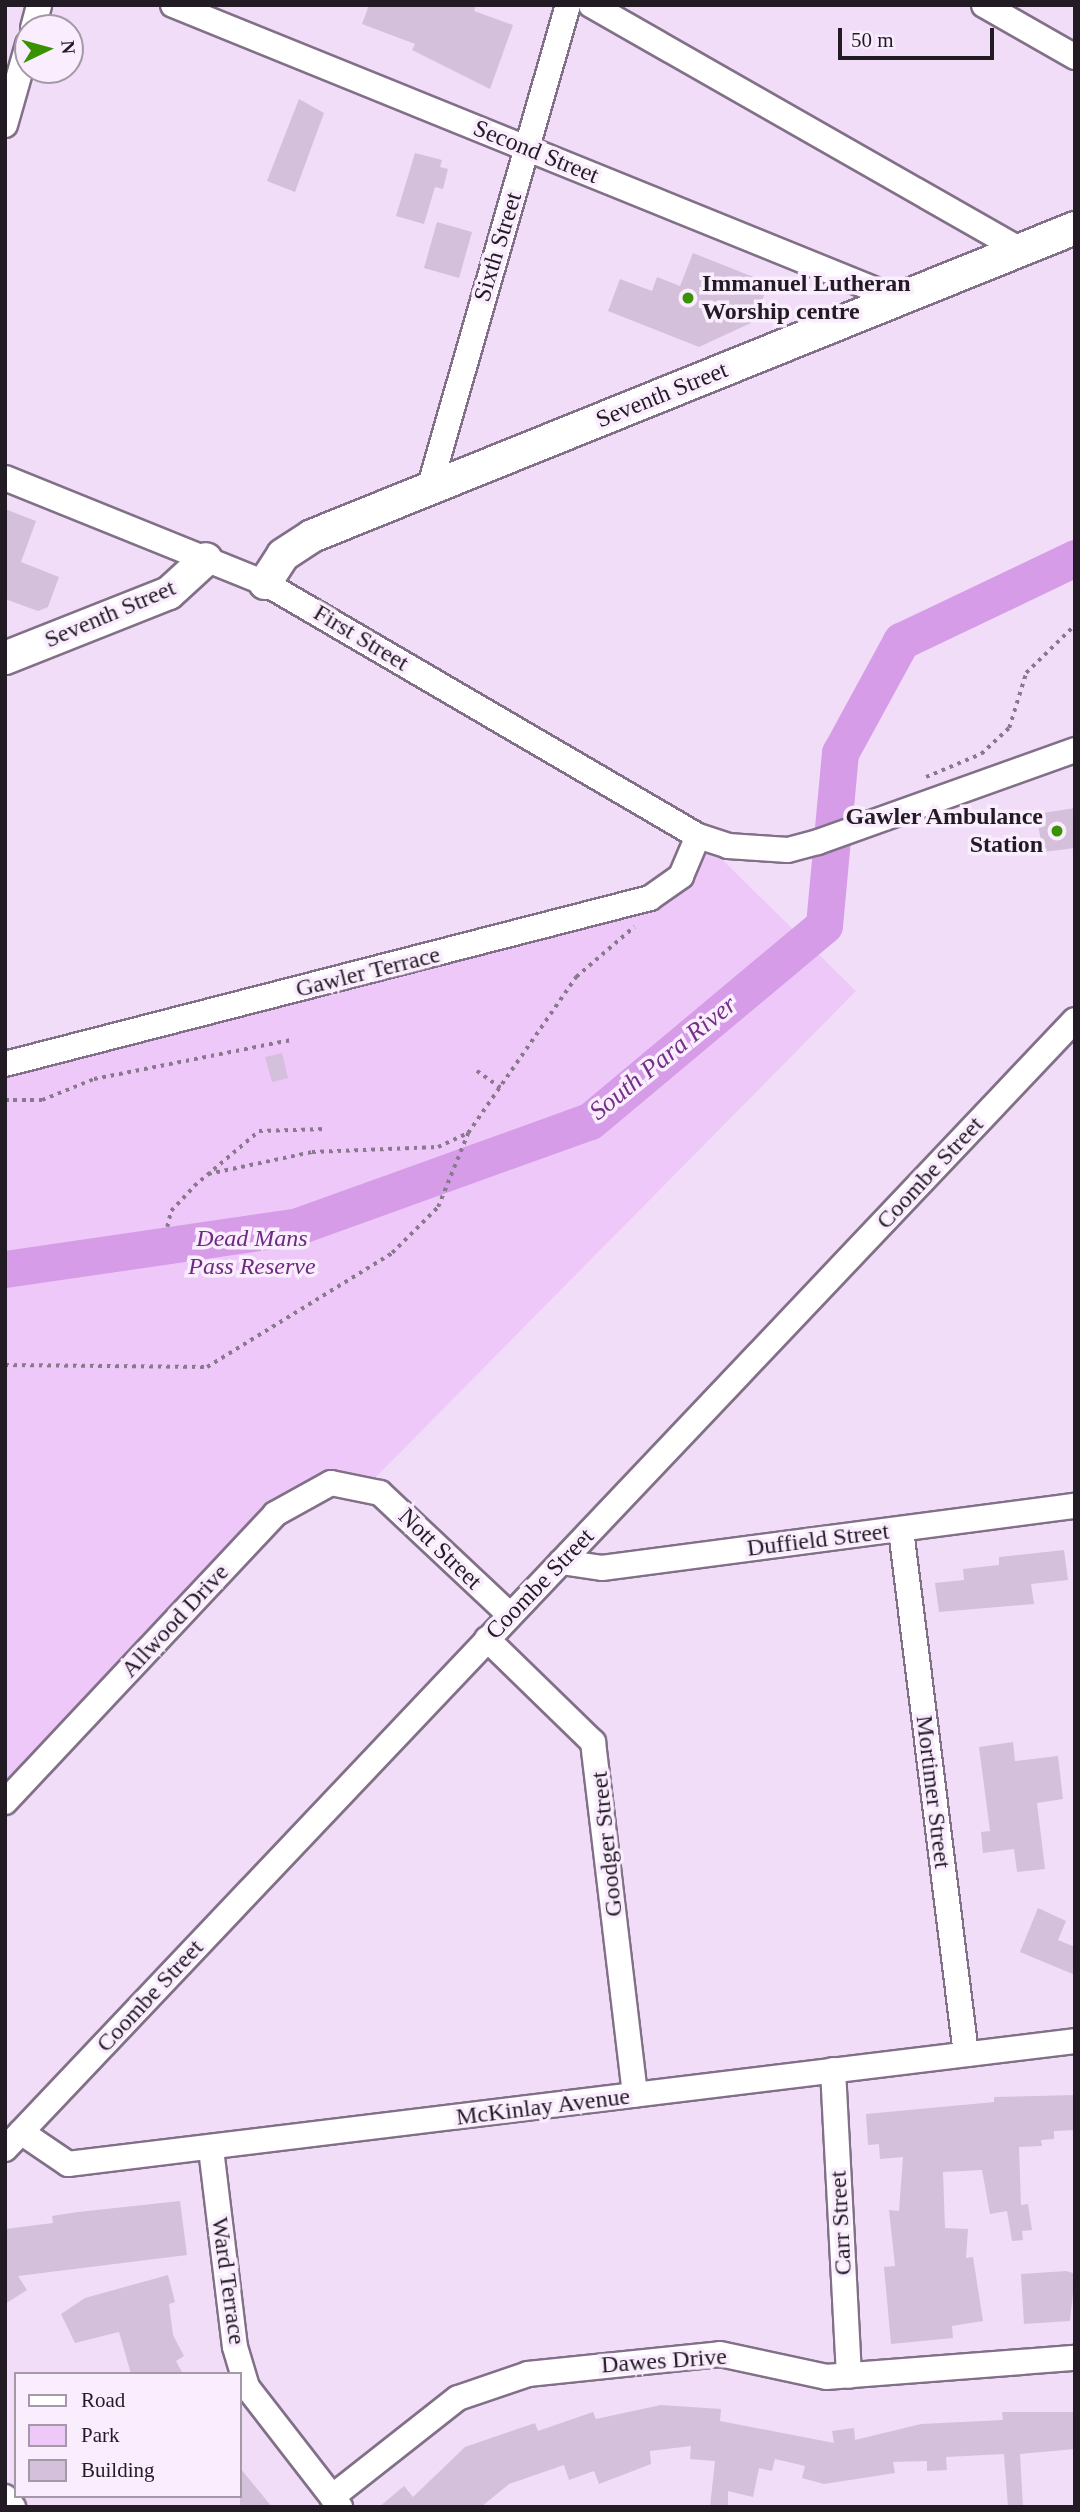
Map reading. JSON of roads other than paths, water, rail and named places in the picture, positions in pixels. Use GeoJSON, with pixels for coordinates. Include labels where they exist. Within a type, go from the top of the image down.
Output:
{"type":"FeatureCollection","features":[{"type":"Feature","properties":{"kind":"main road","name":"Seventh Street"},"geometry":{"type":"LineString","coordinates":[[265,583],[283,555],[312,536],[1075,228]]}},
{"type":"Feature","properties":{"kind":"main road","name":"Seventh Street"},"geometry":{"type":"LineString","coordinates":[[5,658],[169,593],[206,559]]}},
{"type":"Feature","properties":{"kind":"street","name":"Second Street"},"geometry":{"type":"LineString","coordinates":[[173,5],[898,299]]}},
{"type":"Feature","properties":{"kind":"street","name":"Sixth Street"},"geometry":{"type":"LineString","coordinates":[[429,489],[568,5]]}},
{"type":"Feature","properties":{"kind":"street"},"geometry":{"type":"LineString","coordinates":[[591,5],[1020,250]]}},
{"type":"Feature","properties":{"kind":"street"},"geometry":{"type":"LineString","coordinates":[[984,5],[1075,57]]}},
{"type":"Feature","properties":{"kind":"street"},"geometry":{"type":"LineString","coordinates":[[5,125],[17,84]]}},
{"type":"Feature","properties":{"kind":"street","name":"First Street"},"geometry":{"type":"LineString","coordinates":[[5,478],[265,583],[698,836],[756,851],[818,842],[1075,750]]}},
{"type":"Feature","properties":{"kind":"street","name":"Gawler Terrace"},"geometry":{"type":"LineString","coordinates":[[5,1064],[650,898],[681,876],[698,836]]}},
{"type":"Feature","properties":{"kind":"street","name":"Coombe Street"},"geometry":{"type":"LineString","coordinates":[[13,2140],[1075,1020]]}},
{"type":"Feature","properties":{"kind":"street","name":"Allwood Drive"},"geometry":{"type":"LineString","coordinates":[[5,1802],[275,1514],[331,1483],[367,1486]]}},
{"type":"Feature","properties":{"kind":"street","name":"Nott Street"},"geometry":{"type":"LineString","coordinates":[[367,1486],[510,1615]]}},
{"type":"Feature","properties":{"kind":"street","name":"Duffield Street"},"geometry":{"type":"LineString","coordinates":[[561,1562],[603,1568],[1075,1506]]}},
{"type":"Feature","properties":{"kind":"street","name":"Mortimer Street"},"geometry":{"type":"LineString","coordinates":[[901,1530],[966,2054]]}},
{"type":"Feature","properties":{"kind":"street","name":"Goodger Street"},"geometry":{"type":"LineString","coordinates":[[487,1639],[593,1742],[635,2095]]}},
{"type":"Feature","properties":{"kind":"street","name":"McKinlay Avenue"},"geometry":{"type":"LineString","coordinates":[[13,2140],[68,2164],[211,2149],[1075,2041]]}},
{"type":"Feature","properties":{"kind":"street","name":"Carr Street"},"geometry":{"type":"LineString","coordinates":[[832,2070],[849,2376]]}},
{"type":"Feature","properties":{"kind":"street","name":"Ward Terrace"},"geometry":{"type":"LineString","coordinates":[[211,2149],[235,2347],[247,2387],[336,2502]]}},
{"type":"Feature","properties":{"kind":"street","name":"Dawes Drive"},"geometry":{"type":"LineString","coordinates":[[336,2502],[458,2398],[514,2377],[720,2354],[816,2376],[849,2376],[1075,2358]]}},
{"type":"Feature","properties":{"kind":"street"},"geometry":{"type":"LineString","coordinates":[[5,2497],[13,2507]]}},
{"type":"Feature","properties":{"kind":"waterway","name":"South Para River"},"geometry":{"type":"LineString","coordinates":[[5,1269],[298,1226],[590,1121],[824,925],[840,753],[901,641],[1075,558]]}},
{"type":"Feature","properties":{"kind":"place","name":"Immanuel Lutheran Worship centre"},"geometry":{"type":"Point","coordinates":[688,298]}},
{"type":"Feature","properties":{"kind":"place","name":"Gawler Ambulance Station"},"geometry":{"type":"Point","coordinates":[1057,831]}},
{"type":"Feature","properties":{"kind":"park label","name":"Dead Mans Pass Reserve"},"geometry":{"type":"Point","coordinates":[252,1253]}}]}
